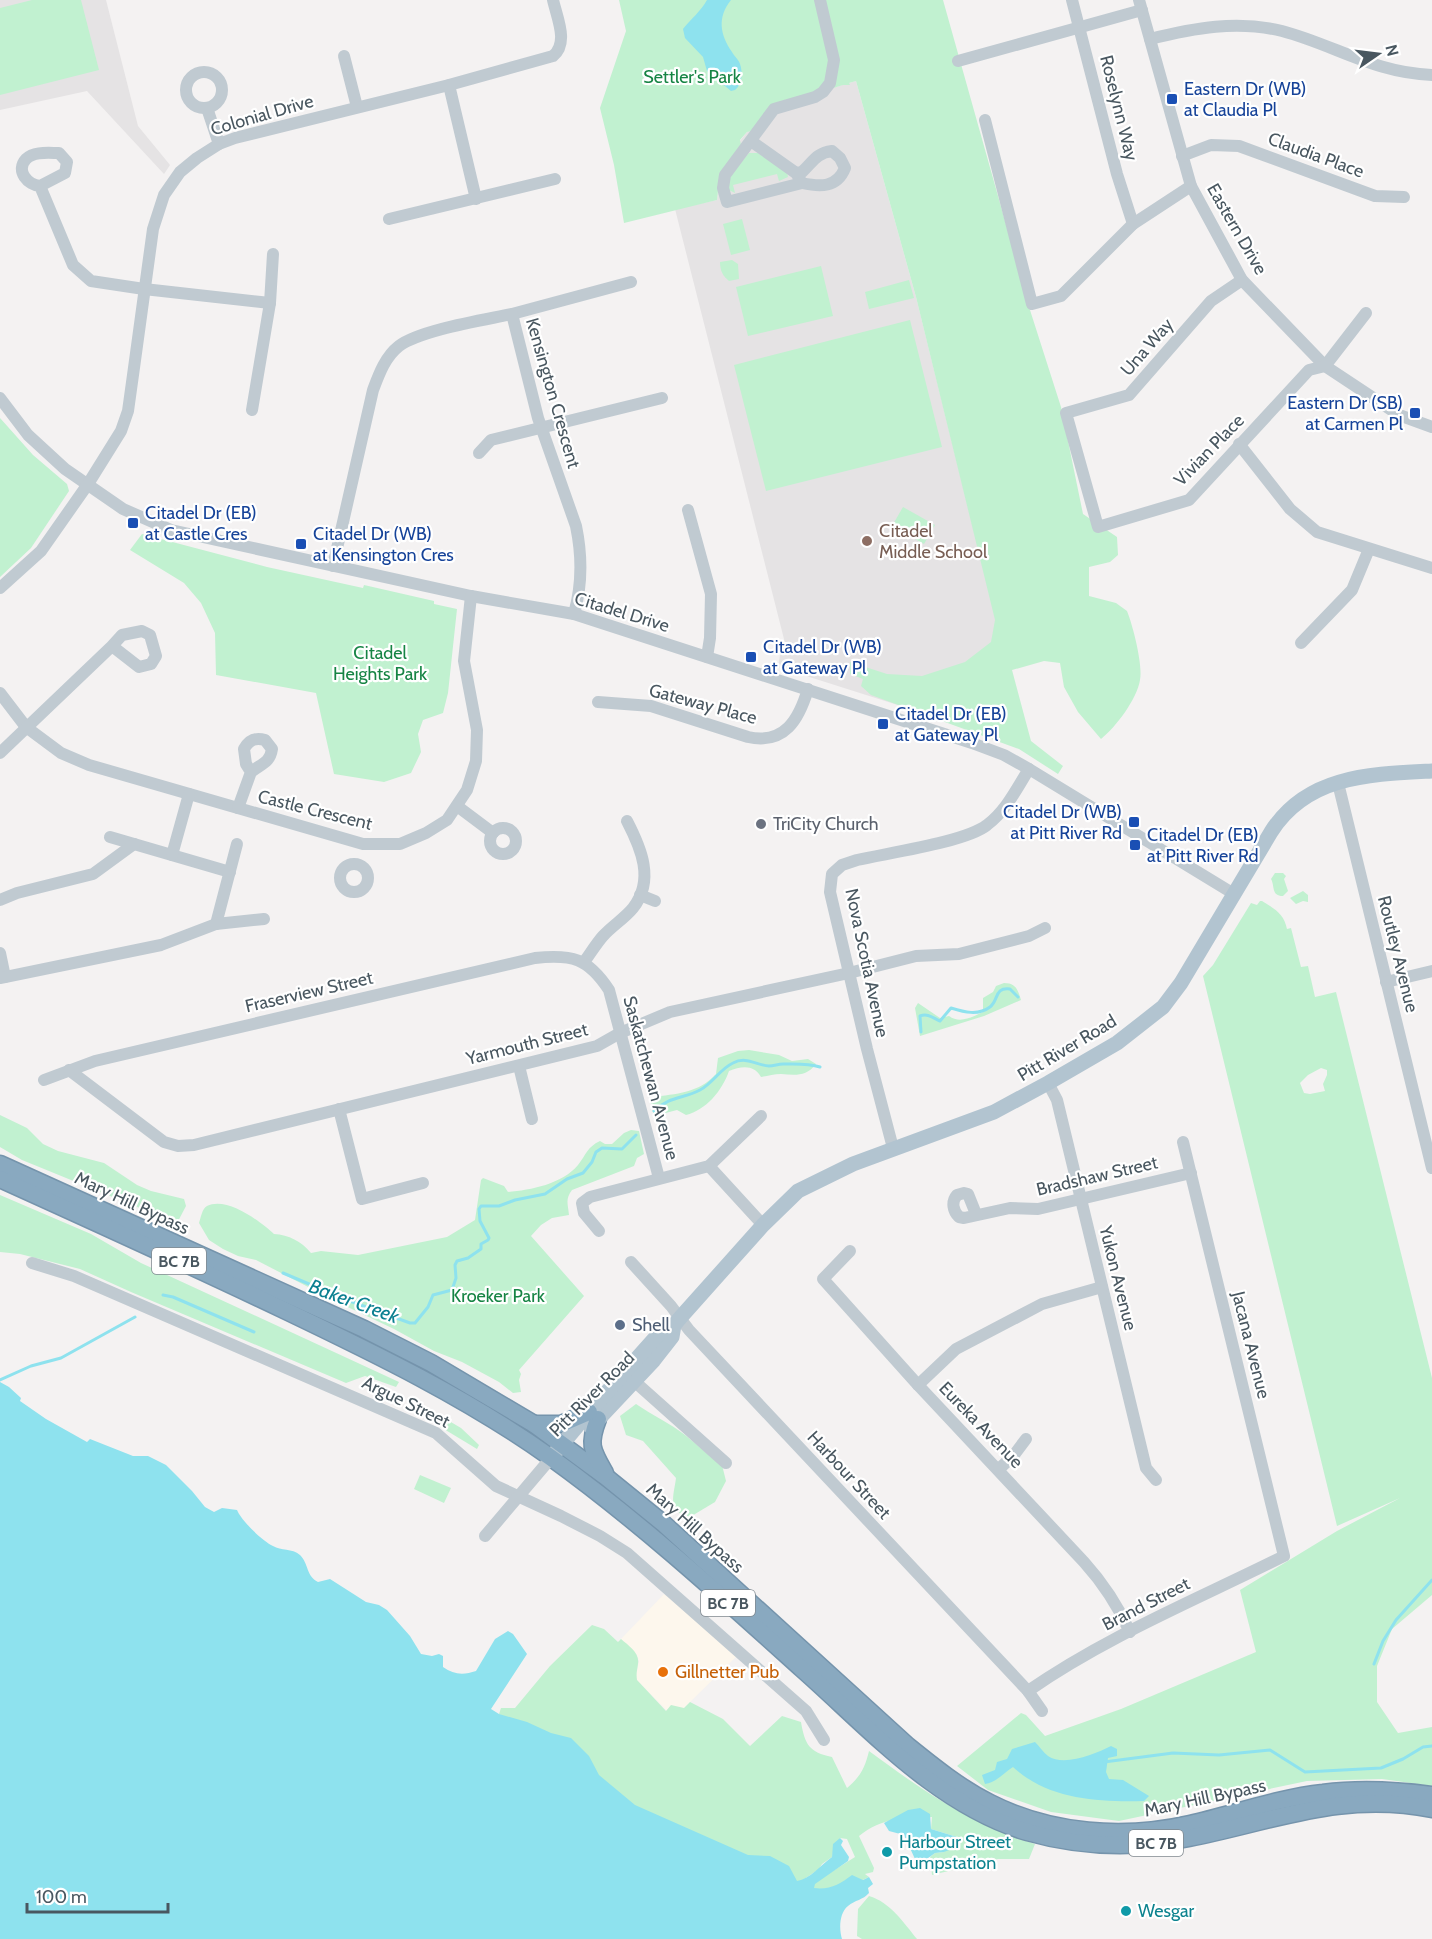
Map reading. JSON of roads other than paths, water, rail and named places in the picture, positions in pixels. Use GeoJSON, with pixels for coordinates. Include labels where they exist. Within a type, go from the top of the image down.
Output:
{"type":"FeatureCollection","features":[{"type":"Feature","properties":{"kind":"highway","name":"Mary Hill Bypass"},"geometry":{"type":"LineString","coordinates":[[0,1164],[364,1329],[441,1368],[534,1424],[606,1477],[664,1524],[859,1702],[947,1777],[990,1803],[1027,1818],[1090,1831],[1152,1831],[1322,1793],[1382,1789],[1432,1796]]}},
{"type":"Feature","properties":{"kind":"highway","name":"Mary Hill Bypass"},"geometry":{"type":"LineString","coordinates":[[0,1179],[249,1293],[405,1369],[464,1402],[551,1458],[622,1512],[669,1552],[898,1755],[950,1794],[984,1815],[1013,1827],[1052,1838],[1119,1847],[1189,1839],[1322,1806],[1380,1802],[1432,1809]]}},
{"type":"Feature","properties":{"kind":"highway"},"geometry":{"type":"LineString","coordinates":[[534,1424],[561,1424],[593,1415],[592,1445],[606,1477]]}},
{"type":"Feature","properties":{"kind":"main road","name":"Pitt River Road"},"geometry":{"type":"LineString","coordinates":[[551,1458],[593,1415],[631,1365],[664,1328],[677,1321],[791,1197],[828,1175],[893,1148],[993,1112],[1104,1053],[1163,1007],[1181,983],[1282,816],[1305,796],[1338,783],[1378,774],[1432,771]]}},
{"type":"Feature","properties":{"kind":"main road","name":"Pitt River Road"},"geometry":{"type":"LineString","coordinates":[[593,1415],[634,1381],[672,1337],[677,1321]]}},
{"type":"Feature","properties":{"kind":"main road"},"geometry":{"type":"LineString","coordinates":[[631,1365],[634,1381]]}},
{"type":"Feature","properties":{"kind":"street","name":"Colonial Drive"},"geometry":{"type":"LineString","coordinates":[[88,484],[114,445],[125,421],[153,229],[164,195],[187,165],[219,144],[235,138],[449,85],[553,56],[561,46],[562,39],[553,0]]}},
{"type":"Feature","properties":{"kind":"street"},"geometry":{"type":"LineString","coordinates":[[751,141],[799,178],[727,202],[723,188],[724,175],[768,115],[774,109],[815,98],[830,83],[834,60],[820,0]]}},
{"type":"Feature","properties":{"kind":"street","name":"Roselynn Way"},"geometry":{"type":"LineString","coordinates":[[1072,0],[1117,174],[1133,224]]}},
{"type":"Feature","properties":{"kind":"street"},"geometry":{"type":"LineString","coordinates":[[958,61],[1079,26],[1140,5]]}},
{"type":"Feature","properties":{"kind":"street","name":"Eastern Drive"},"geometry":{"type":"LineString","coordinates":[[1140,5],[1191,186],[1242,280],[1325,366],[1399,415],[1432,428]]}},
{"type":"Feature","properties":{"kind":"street"},"geometry":{"type":"LineString","coordinates":[[1150,39],[1213,26],[1256,27],[1284,32],[1376,66],[1410,74],[1432,75]]}},
{"type":"Feature","properties":{"kind":"street"},"geometry":{"type":"LineString","coordinates":[[344,56],[357,107]]}},
{"type":"Feature","properties":{"kind":"street"},"geometry":{"type":"LineString","coordinates":[[449,85],[476,199]]}},
{"type":"Feature","properties":{"kind":"street"},"geometry":{"type":"LineString","coordinates":[[207,108],[219,144]]}},
{"type":"Feature","properties":{"kind":"street"},"geometry":{"type":"LineString","coordinates":[[985,120],[1032,304],[1061,296],[1133,224],[1191,186]]}},
{"type":"Feature","properties":{"kind":"street","name":"Claudia Place"},"geometry":{"type":"LineString","coordinates":[[1182,156],[1211,145],[1239,146],[1375,196],[1404,197]]}},
{"type":"Feature","properties":{"kind":"street"},"geometry":{"type":"LineString","coordinates":[[389,219],[555,179]]}},
{"type":"Feature","properties":{"kind":"street"},"geometry":{"type":"LineString","coordinates":[[40,186],[73,265],[91,281],[144,290],[270,303]]}},
{"type":"Feature","properties":{"kind":"street"},"geometry":{"type":"LineString","coordinates":[[252,410],[270,303],[273,254]]}},
{"type":"Feature","properties":{"kind":"street","name":"Una Way"},"geometry":{"type":"LineString","coordinates":[[1098,527],[1066,413],[1129,395],[1211,301],[1242,280]]}},
{"type":"Feature","properties":{"kind":"street"},"geometry":{"type":"LineString","coordinates":[[512,314],[631,282]]}},
{"type":"Feature","properties":{"kind":"street"},"geometry":{"type":"LineString","coordinates":[[1325,366],[1366,313]]}},
{"type":"Feature","properties":{"kind":"street","name":"Kensington Crescent"},"geometry":{"type":"LineString","coordinates":[[333,566],[373,390],[382,366],[398,346],[416,337],[512,314],[541,427],[576,526],[579,543],[579,597],[574,614]]}},
{"type":"Feature","properties":{"kind":"street","name":"Vivian Place"},"geometry":{"type":"LineString","coordinates":[[1098,527],[1189,500],[1309,370],[1325,366]]}},
{"type":"Feature","properties":{"kind":"street","name":"Citadel Drive"},"geometry":{"type":"LineString","coordinates":[[0,398],[28,435],[65,469],[123,509],[171,530],[471,596],[574,614],[624,632],[972,742],[1004,755],[1029,769],[1234,894]]}},
{"type":"Feature","properties":{"kind":"street"},"geometry":{"type":"LineString","coordinates":[[479,453],[490,440],[662,398]]}},
{"type":"Feature","properties":{"kind":"street"},"geometry":{"type":"LineString","coordinates":[[1239,444],[1290,509],[1317,532],[1432,568]]}},
{"type":"Feature","properties":{"kind":"street"},"geometry":{"type":"LineString","coordinates":[[0,588],[41,551],[88,484]]}},
{"type":"Feature","properties":{"kind":"street"},"geometry":{"type":"LineString","coordinates":[[688,510],[711,594],[707,657]]}},
{"type":"Feature","properties":{"kind":"street"},"geometry":{"type":"LineString","coordinates":[[1301,643],[1352,590],[1369,549]]}},
{"type":"Feature","properties":{"kind":"street","name":"Castle Crescent"},"geometry":{"type":"LineString","coordinates":[[0,693],[26,727],[61,753],[89,765],[363,844],[400,844],[418,837],[447,820],[467,790],[476,761],[477,730],[464,661],[471,596]]}},
{"type":"Feature","properties":{"kind":"street"},"geometry":{"type":"LineString","coordinates":[[0,753],[112,646]]}},
{"type":"Feature","properties":{"kind":"street","name":"Gateway Place"},"geometry":{"type":"LineString","coordinates":[[598,702],[651,706],[748,737],[762,739],[779,734],[794,723],[808,689]]}},
{"type":"Feature","properties":{"kind":"street","name":"Nova Scotia Avenue"},"geometry":{"type":"LineString","coordinates":[[893,1148],[830,892],[832,874],[842,865],[857,860],[953,839],[978,831],[987,826],[1003,809],[1029,769]]}},
{"type":"Feature","properties":{"kind":"street"},"geometry":{"type":"LineString","coordinates":[[238,808],[252,772]]}},
{"type":"Feature","properties":{"kind":"street","name":"Routley Avenue"},"geometry":{"type":"LineString","coordinates":[[1338,783],[1432,1168]]}},
{"type":"Feature","properties":{"kind":"street"},"geometry":{"type":"LineString","coordinates":[[172,855],[189,794]]}},
{"type":"Feature","properties":{"kind":"street"},"geometry":{"type":"LineString","coordinates":[[457,806],[493,833]]}},
{"type":"Feature","properties":{"kind":"street"},"geometry":{"type":"LineString","coordinates":[[584,962],[602,937],[634,907],[644,888],[645,868],[640,847],[627,821]]}},
{"type":"Feature","properties":{"kind":"street"},"geometry":{"type":"LineString","coordinates":[[110,837],[230,872]]}},
{"type":"Feature","properties":{"kind":"street"},"geometry":{"type":"LineString","coordinates":[[0,900],[17,893],[93,874],[134,844]]}},
{"type":"Feature","properties":{"kind":"street"},"geometry":{"type":"LineString","coordinates":[[216,924],[237,844]]}},
{"type":"Feature","properties":{"kind":"street"},"geometry":{"type":"LineString","coordinates":[[356,864],[363,844]]}},
{"type":"Feature","properties":{"kind":"street"},"geometry":{"type":"LineString","coordinates":[[640,895],[655,901]]}},
{"type":"Feature","properties":{"kind":"street"},"geometry":{"type":"LineString","coordinates":[[0,953],[2,977],[161,945],[216,924],[264,919]]}},
{"type":"Feature","properties":{"kind":"street","name":"Yarmouth Street"},"geometry":{"type":"LineString","coordinates":[[69,1070],[164,1142],[178,1146],[194,1145],[597,1046],[620,1033],[670,1012],[849,974],[916,956],[959,954],[1029,936],[1045,928]]}},
{"type":"Feature","properties":{"kind":"street","name":"Fraserview Street"},"geometry":{"type":"LineString","coordinates":[[44,1080],[106,1058],[535,958],[557,956],[584,962]]}},
{"type":"Feature","properties":{"kind":"street","name":"Saskatchewan Avenue"},"geometry":{"type":"LineString","coordinates":[[584,962],[597,971],[609,990],[659,1178]]}},
{"type":"Feature","properties":{"kind":"street"},"geometry":{"type":"LineString","coordinates":[[1386,982],[1432,971]]}},
{"type":"Feature","properties":{"kind":"street"},"geometry":{"type":"LineString","coordinates":[[519,1066],[532,1119]]}},
{"type":"Feature","properties":{"kind":"street","name":"Yukon Avenue"},"geometry":{"type":"LineString","coordinates":[[1048,1083],[1056,1100],[1146,1468],[1156,1480]]}},
{"type":"Feature","properties":{"kind":"street"},"geometry":{"type":"LineString","coordinates":[[339,1109],[362,1199],[423,1183]]}},
{"type":"Feature","properties":{"kind":"street"},"geometry":{"type":"LineString","coordinates":[[599,1231],[584,1213],[582,1203],[590,1197],[709,1166],[761,1116]]}},
{"type":"Feature","properties":{"kind":"street","name":"Jacana Avenue"},"geometry":{"type":"LineString","coordinates":[[1183,1142],[1284,1556]]}},
{"type":"Feature","properties":{"kind":"street"},"geometry":{"type":"LineString","coordinates":[[709,1166],[763,1226]]}},
{"type":"Feature","properties":{"kind":"street","name":"Bradshaw Street"},"geometry":{"type":"LineString","coordinates":[[976,1214],[1014,1208],[1038,1209],[1191,1173]]}},
{"type":"Feature","properties":{"kind":"street","name":"Eureka Avenue"},"geometry":{"type":"LineString","coordinates":[[850,1251],[823,1279],[1102,1583],[1124,1617],[1130,1632]]}},
{"type":"Feature","properties":{"kind":"street","name":"Harbour Street"},"geometry":{"type":"LineString","coordinates":[[631,1262],[677,1321],[689,1330],[1028,1691],[1041,1710]]}},
{"type":"Feature","properties":{"kind":"street","name":"Argue Street"},"geometry":{"type":"LineString","coordinates":[[32,1263],[74,1276],[429,1429],[448,1442],[489,1481],[600,1536],[636,1560],[806,1711],[824,1740]]}},
{"type":"Feature","properties":{"kind":"street"},"geometry":{"type":"LineString","coordinates":[[918,1384],[956,1349],[1050,1301],[1102,1287]]}},
{"type":"Feature","properties":{"kind":"street"},"geometry":{"type":"LineString","coordinates":[[634,1381],[726,1463]]}},
{"type":"Feature","properties":{"kind":"street"},"geometry":{"type":"LineString","coordinates":[[999,1469],[1026,1439]]}},
{"type":"Feature","properties":{"kind":"street","name":"Pitt River Road"},"geometry":{"type":"LineString","coordinates":[[485,1536],[551,1458]]}},
{"type":"Feature","properties":{"kind":"street","name":"Brand Street"},"geometry":{"type":"LineString","coordinates":[[1028,1691],[1056,1672],[1130,1632],[1284,1556]]}},
{"type":"Feature","properties":{"kind":"water"},"geometry":{"type":"Polygon","coordinates":[[[707,0],[731,0],[724,13],[722,26],[725,39],[741,67],[740,82],[735,90],[731,91],[707,71],[703,57],[685,38],[683,29],[707,0]]]}},
{"type":"Feature","properties":{"kind":"water"},"geometry":{"type":"Polygon","coordinates":[[[0,1382],[21,1398],[20,1401],[46,1419],[87,1442],[90,1439],[133,1456],[148,1456],[166,1465],[205,1507],[214,1512],[222,1508],[237,1510],[247,1524],[268,1543],[276,1548],[294,1551],[300,1555],[309,1573],[318,1582],[330,1579],[366,1602],[379,1605],[387,1610],[410,1636],[421,1654],[443,1656],[443,1667],[451,1672],[476,1671],[495,1639],[508,1631],[513,1634],[527,1654],[491,1709],[551,1733],[571,1738],[589,1756],[599,1775],[635,1805],[748,1855],[770,1856],[789,1866],[797,1881],[811,1875],[832,1857],[833,1844],[840,1838],[843,1841],[841,1845],[849,1857],[848,1861],[815,1884],[814,1888],[834,1886],[852,1875],[863,1880],[869,1877],[873,1884],[868,1888],[867,1895],[845,1909],[840,1926],[842,1939],[0,1939],[0,1382]]]}},
{"type":"Feature","properties":{"kind":"water"},"geometry":{"type":"Polygon","coordinates":[[[1035,1742],[1048,1756],[1062,1760],[1088,1756],[1111,1746],[1117,1749],[1117,1756],[1108,1758],[1106,1772],[1109,1779],[1123,1780],[1149,1796],[1144,1801],[1109,1801],[1075,1797],[1042,1786],[1013,1767],[996,1780],[985,1784],[982,1775],[995,1770],[997,1762],[1007,1759],[1012,1749],[1035,1742]]]}},
{"type":"Feature","properties":{"kind":"water"},"geometry":{"type":"Polygon","coordinates":[[[920,1808],[930,1814],[931,1829],[957,1837],[954,1848],[935,1853],[920,1864],[915,1859],[904,1835],[889,1831],[884,1823],[908,1810],[920,1808]]]}},
{"type":"Feature","properties":{"kind":"waterway","name":"Baker Creek"},"geometry":{"type":"LineString","coordinates":[[921,1032],[920,1016],[928,1015],[940,1021],[951,1008],[966,1012],[981,1012],[990,1007],[999,992],[1005,989],[1010,989],[1018,997]]}},
{"type":"Feature","properties":{"kind":"waterway","name":"Baker Creek"},"geometry":{"type":"LineString","coordinates":[[654,1111],[671,1100],[700,1090],[724,1069],[738,1061],[769,1066],[797,1064],[820,1067]]}},
{"type":"Feature","properties":{"kind":"waterway","name":"Baker Creek"},"geometry":{"type":"LineString","coordinates":[[283,1273],[347,1300],[415,1323],[428,1307],[433,1295],[452,1290],[456,1278],[457,1261],[468,1258],[481,1249],[481,1244],[488,1240],[480,1221],[481,1206],[499,1206],[545,1194],[567,1179],[583,1173],[592,1162],[596,1152],[602,1148],[622,1149],[636,1135]]}},
{"type":"Feature","properties":{"kind":"waterway","name":"Baker Creek"},"geometry":{"type":"LineString","coordinates":[[163,1295],[173,1297],[254,1332]]}},
{"type":"Feature","properties":{"kind":"waterway","name":"Baker Creek"},"geometry":{"type":"LineString","coordinates":[[0,1380],[31,1366],[61,1358],[135,1317]]}},
{"type":"Feature","properties":{"kind":"waterway"},"geometry":{"type":"LineString","coordinates":[[1374,1664],[1383,1641],[1396,1620],[1432,1580]]}},
{"type":"Feature","properties":{"kind":"waterway"},"geometry":{"type":"LineString","coordinates":[[1104,1762],[1173,1753],[1219,1755],[1270,1750],[1305,1772],[1381,1768],[1423,1747],[1432,1746]]}},
{"type":"Feature","properties":{"kind":"place","name":"Eastern Dr (WB) at Claudia Pl"},"geometry":{"type":"Point","coordinates":[1172,99]}},
{"type":"Feature","properties":{"kind":"place","name":"Eastern Dr (SB) at Carmen Pl"},"geometry":{"type":"Point","coordinates":[1415,413]}},
{"type":"Feature","properties":{"kind":"place","name":"Citadel Dr (EB) at Castle Cres"},"geometry":{"type":"Point","coordinates":[133,523]}},
{"type":"Feature","properties":{"kind":"place","name":"Citadel Middle School"},"geometry":{"type":"Point","coordinates":[867,541]}},
{"type":"Feature","properties":{"kind":"place","name":"Citadel Dr (WB) at Kensington Cres"},"geometry":{"type":"Point","coordinates":[301,544]}},
{"type":"Feature","properties":{"kind":"place","name":"Citadel Dr (WB) at Gateway Pl"},"geometry":{"type":"Point","coordinates":[751,657]}},
{"type":"Feature","properties":{"kind":"place","name":"Citadel Dr (EB) at Gateway Pl"},"geometry":{"type":"Point","coordinates":[883,724]}},
{"type":"Feature","properties":{"kind":"place","name":"Citadel Dr (WB) at Pitt River Rd"},"geometry":{"type":"Point","coordinates":[1134,822]}},
{"type":"Feature","properties":{"kind":"place","name":"TriCity Church"},"geometry":{"type":"Point","coordinates":[761,824]}},
{"type":"Feature","properties":{"kind":"place","name":"Citadel Dr (EB) at Pitt River Rd"},"geometry":{"type":"Point","coordinates":[1135,845]}},
{"type":"Feature","properties":{"kind":"place","name":"Shell"},"geometry":{"type":"Point","coordinates":[620,1325]}},
{"type":"Feature","properties":{"kind":"place","name":"Gillnetter Pub"},"geometry":{"type":"Point","coordinates":[663,1672]}},
{"type":"Feature","properties":{"kind":"place","name":"Harbour Street Pumpstation"},"geometry":{"type":"Point","coordinates":[887,1852]}},
{"type":"Feature","properties":{"kind":"place","name":"Wesgar"},"geometry":{"type":"Point","coordinates":[1126,1911]}},
{"type":"Feature","properties":{"kind":"park label","name":"Settler's Park"},"geometry":{"type":"Point","coordinates":[692,77]}},
{"type":"Feature","properties":{"kind":"park label","name":"Citadel Heights Park"},"geometry":{"type":"Point","coordinates":[380,663]}},
{"type":"Feature","properties":{"kind":"park label","name":"Kroeker Park"},"geometry":{"type":"Point","coordinates":[498,1296]}}]}
